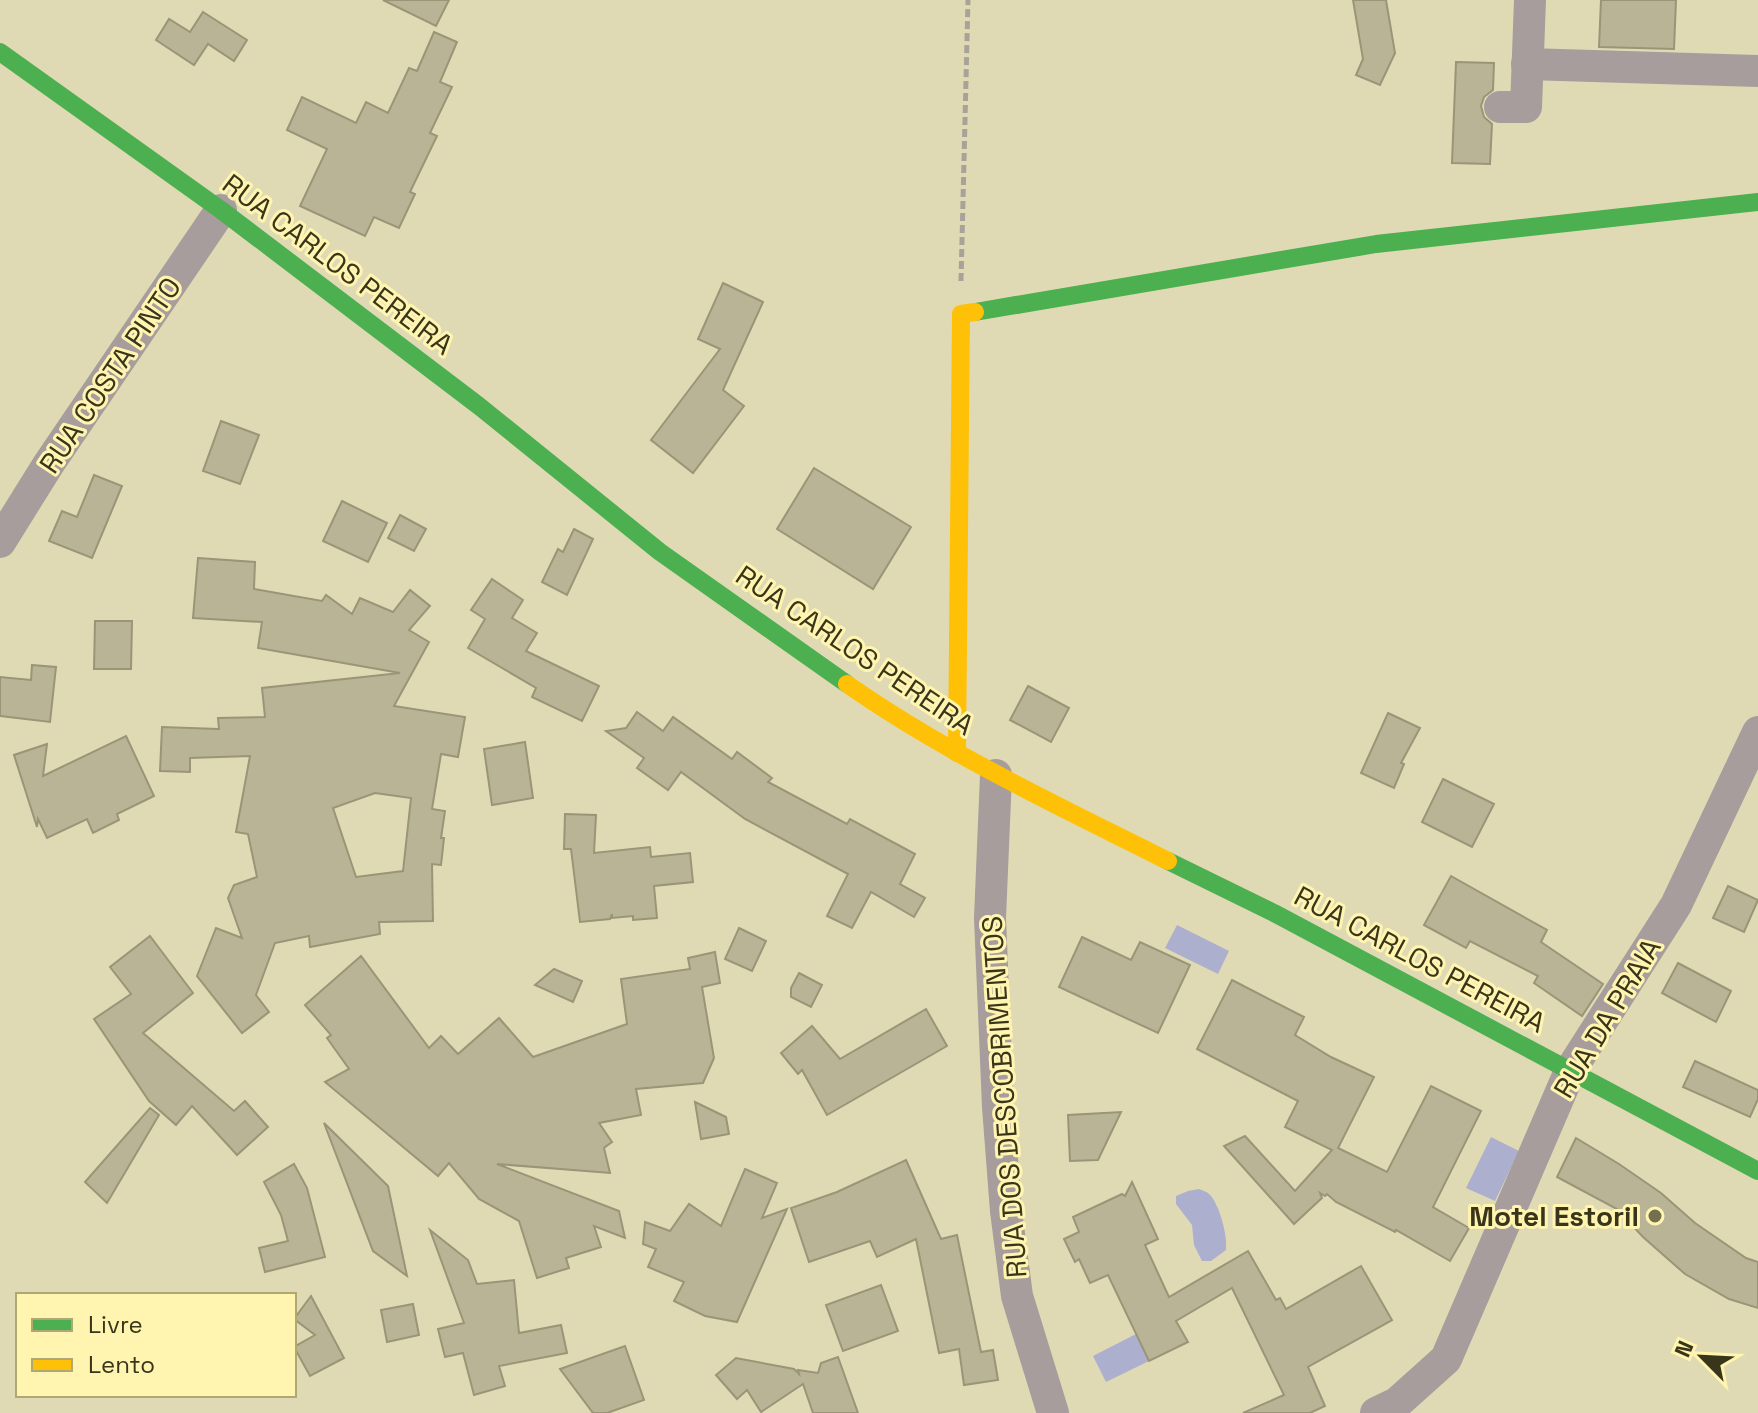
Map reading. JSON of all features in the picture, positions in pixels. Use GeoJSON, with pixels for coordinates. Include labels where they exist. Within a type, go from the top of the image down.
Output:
{"type":"FeatureCollection","features":[{"type":"Feature","properties":{"kind":"street"},"geometry":{"type":"LineString","coordinates":[[1500,107],[1526,107],[1530,0]]}},
{"type":"Feature","properties":{"kind":"street","name":"RUA CARLOS PEREIRA"},"geometry":{"type":"LineString","coordinates":[[0,52],[221,210],[479,406],[660,552],[880,707],[996,775],[1274,913],[1758,1171]]}},
{"type":"Feature","properties":{"kind":"street"},"geometry":{"type":"LineString","coordinates":[[1527,64],[1758,71]]}},
{"type":"Feature","properties":{"kind":"street"},"geometry":{"type":"LineString","coordinates":[[957,753],[961,314],[1376,244],[1758,202]]}},
{"type":"Feature","properties":{"kind":"street","name":"RUA COSTA PINTO"},"geometry":{"type":"LineString","coordinates":[[0,542],[48,465],[221,210]]}},
{"type":"Feature","properties":{"kind":"street","name":"RUA DA PRAIA"},"geometry":{"type":"LineString","coordinates":[[1376,1413],[1397,1403],[1446,1359],[1570,1071],[1676,905],[1758,732]]}},
{"type":"Feature","properties":{"kind":"street","name":"RUA DOS DESCOBRIMENTOS"},"geometry":{"type":"LineString","coordinates":[[996,775],[990,918],[1006,1211],[1017,1296],[1053,1413]]}},
{"type":"Feature","properties":{"kind":"path"},"geometry":{"type":"LineString","coordinates":[[961,314],[968,0]]}},
{"type":"Feature","properties":{"kind":"water"},"geometry":{"type":"Polygon","coordinates":[[[1177,925],[1229,951],[1218,974],[1165,948],[1177,925]]]}},
{"type":"Feature","properties":{"kind":"water"},"geometry":{"type":"Polygon","coordinates":[[[1491,1137],[1519,1151],[1495,1201],[1466,1188],[1491,1137]]]}},
{"type":"Feature","properties":{"kind":"water"},"geometry":{"type":"Polygon","coordinates":[[[1199,1189],[1214,1201],[1226,1238],[1226,1250],[1211,1261],[1202,1261],[1194,1245],[1192,1225],[1176,1204],[1176,1196],[1199,1189]]]}},
{"type":"Feature","properties":{"kind":"water"},"geometry":{"type":"Polygon","coordinates":[[[1136,1334],[1149,1361],[1106,1382],[1093,1356],[1136,1334]]]}},
{"type":"Feature","properties":{"kind":"building"},"geometry":{"type":"Polygon","coordinates":[[[383,0],[449,0],[436,26],[383,0]]]}},
{"type":"Feature","properties":{"kind":"building"},"geometry":{"type":"Polygon","coordinates":[[[1353,0],[1386,0],[1395,53],[1380,85],[1356,75],[1363,59],[1353,0]]]}},
{"type":"Feature","properties":{"kind":"building"},"geometry":{"type":"Polygon","coordinates":[[[1601,0],[1676,0],[1674,49],[1599,47],[1601,0]]]}},
{"type":"Feature","properties":{"kind":"building"},"geometry":{"type":"Polygon","coordinates":[[[203,12],[247,40],[234,61],[208,44],[194,65],[156,40],[169,19],[190,32],[203,12]]]}},
{"type":"Feature","properties":{"kind":"building"},"geometry":{"type":"Polygon","coordinates":[[[434,32],[457,42],[440,82],[452,87],[430,133],[437,136],[410,192],[415,194],[399,228],[374,217],[365,236],[300,206],[327,149],[287,130],[302,97],[356,123],[366,102],[388,113],[409,68],[417,71],[434,32]]]}},
{"type":"Feature","properties":{"kind":"building"},"geometry":{"type":"Polygon","coordinates":[[[1456,62],[1494,63],[1493,90],[1484,97],[1481,106],[1484,117],[1492,124],[1490,164],[1452,163],[1456,62]]]}},
{"type":"Feature","properties":{"kind":"building"},"geometry":{"type":"Polygon","coordinates":[[[723,283],[763,302],[723,390],[744,406],[693,473],[651,440],[720,349],[698,339],[723,283]]]}},
{"type":"Feature","properties":{"kind":"building"},"geometry":{"type":"Polygon","coordinates":[[[221,421],[259,435],[240,484],[203,471],[221,421]]]}},
{"type":"Feature","properties":{"kind":"building"},"geometry":{"type":"Polygon","coordinates":[[[814,468],[911,527],[873,589],[777,529],[814,468]]]}},
{"type":"Feature","properties":{"kind":"building"},"geometry":{"type":"Polygon","coordinates":[[[94,475],[122,486],[92,558],[49,541],[62,511],[77,517],[94,475]]]}},
{"type":"Feature","properties":{"kind":"building"},"geometry":{"type":"Polygon","coordinates":[[[342,501],[387,523],[368,562],[323,541],[342,501]]]}},
{"type":"Feature","properties":{"kind":"building"},"geometry":{"type":"Polygon","coordinates":[[[400,515],[426,529],[414,551],[388,538],[400,515]]]}},
{"type":"Feature","properties":{"kind":"building"},"geometry":{"type":"Polygon","coordinates":[[[574,529],[593,539],[567,595],[542,582],[558,549],[563,552],[574,529]]]}},
{"type":"Feature","properties":{"kind":"building"},"geometry":{"type":"Polygon","coordinates":[[[198,558],[255,562],[254,589],[322,601],[326,595],[352,614],[360,598],[393,612],[410,590],[430,606],[409,630],[429,642],[394,706],[465,717],[458,757],[441,754],[432,809],[445,811],[441,865],[432,864],[433,921],[379,922],[380,934],[310,947],[309,936],[275,943],[256,995],[269,1012],[242,1033],[197,976],[216,928],[242,938],[228,898],[234,885],[257,877],[248,834],[236,832],[250,756],[190,758],[190,772],[160,771],[162,727],[219,729],[218,718],[265,717],[262,688],[400,673],[258,648],[262,622],[193,618],[198,558]],[[375,793],[333,808],[356,877],[403,871],[411,798],[375,793]]]}},
{"type":"Feature","properties":{"kind":"building"},"geometry":{"type":"Polygon","coordinates":[[[492,579],[523,600],[512,618],[537,633],[526,651],[599,686],[582,721],[532,697],[536,688],[468,648],[485,619],[471,610],[492,579]]]}},
{"type":"Feature","properties":{"kind":"building"},"geometry":{"type":"Polygon","coordinates":[[[95,621],[132,621],[131,669],[94,669],[95,621]]]}},
{"type":"Feature","properties":{"kind":"building"},"geometry":{"type":"Polygon","coordinates":[[[32,665],[56,667],[50,722],[0,716],[0,677],[31,680],[32,665]]]}},
{"type":"Feature","properties":{"kind":"building"},"geometry":{"type":"Polygon","coordinates":[[[1028,686],[1069,708],[1051,742],[1010,720],[1028,686]]]}},
{"type":"Feature","properties":{"kind":"building"},"geometry":{"type":"Polygon","coordinates":[[[637,712],[663,731],[673,717],[732,759],[737,752],[772,778],[768,782],[847,824],[850,819],[915,854],[900,884],[925,898],[914,917],[871,892],[852,928],[827,916],[848,874],[745,819],[681,772],[668,790],[637,768],[644,758],[606,731],[626,728],[637,712]]]}},
{"type":"Feature","properties":{"kind":"building"},"geometry":{"type":"Polygon","coordinates":[[[1388,713],[1420,728],[1401,763],[1404,764],[1394,788],[1361,773],[1388,713]]]}},
{"type":"Feature","properties":{"kind":"building"},"geometry":{"type":"Polygon","coordinates":[[[126,736],[154,796],[117,814],[119,820],[93,833],[87,819],[47,838],[38,819],[37,827],[14,755],[47,744],[43,776],[126,736]]]}},
{"type":"Feature","properties":{"kind":"building"},"geometry":{"type":"Polygon","coordinates":[[[525,742],[533,798],[492,805],[484,749],[525,742]]]}},
{"type":"Feature","properties":{"kind":"building"},"geometry":{"type":"Polygon","coordinates":[[[1443,779],[1494,804],[1472,847],[1422,822],[1443,779]]]}},
{"type":"Feature","properties":{"kind":"building"},"geometry":{"type":"Polygon","coordinates":[[[565,814],[596,815],[594,853],[650,847],[651,857],[690,853],[693,882],[654,886],[657,918],[633,920],[633,916],[612,918],[612,914],[610,919],[580,922],[571,849],[564,849],[565,814]]]}},
{"type":"Feature","properties":{"kind":"building"},"geometry":{"type":"Polygon","coordinates":[[[1451,876],[1547,930],[1541,942],[1603,984],[1582,1016],[1534,983],[1538,976],[1470,941],[1466,948],[1424,925],[1451,876]]]}},
{"type":"Feature","properties":{"kind":"building"},"geometry":{"type":"Polygon","coordinates":[[[1728,886],[1758,900],[1744,932],[1713,918],[1728,886]]]}},
{"type":"Feature","properties":{"kind":"building"},"geometry":{"type":"Polygon","coordinates":[[[739,928],[766,941],[752,971],[725,959],[739,928]]]}},
{"type":"Feature","properties":{"kind":"building"},"geometry":{"type":"Polygon","coordinates":[[[150,936],[193,993],[143,1033],[234,1111],[245,1101],[268,1127],[237,1155],[192,1106],[176,1125],[149,1101],[94,1019],[131,994],[110,967],[150,936]]]}},
{"type":"Feature","properties":{"kind":"building"},"geometry":{"type":"Polygon","coordinates":[[[1082,937],[1131,960],[1140,942],[1190,965],[1158,1033],[1059,987],[1082,937]]]}},
{"type":"Feature","properties":{"kind":"building"},"geometry":{"type":"Polygon","coordinates":[[[715,952],[720,983],[702,987],[714,1058],[703,1083],[636,1089],[641,1115],[599,1123],[612,1142],[604,1148],[610,1173],[497,1164],[619,1211],[625,1238],[594,1226],[601,1247],[566,1258],[569,1268],[537,1278],[519,1221],[479,1199],[449,1163],[438,1176],[325,1082],[349,1069],[327,1038],[331,1035],[305,1005],[361,956],[429,1048],[441,1036],[458,1054],[499,1018],[533,1057],[627,1024],[621,979],[690,969],[688,958],[715,952]]]}},
{"type":"Feature","properties":{"kind":"building"},"geometry":{"type":"Polygon","coordinates":[[[1678,963],[1731,991],[1716,1022],[1662,993],[1678,963]]]}},
{"type":"Feature","properties":{"kind":"building"},"geometry":{"type":"Polygon","coordinates":[[[554,969],[582,981],[573,1002],[535,985],[554,969]]]}},
{"type":"Feature","properties":{"kind":"building"},"geometry":{"type":"Polygon","coordinates":[[[799,973],[822,985],[811,1007],[791,997],[791,988],[799,973]]]}},
{"type":"Feature","properties":{"kind":"building"},"geometry":{"type":"Polygon","coordinates":[[[1232,980],[1304,1017],[1295,1035],[1331,1057],[1374,1077],[1338,1148],[1387,1172],[1431,1086],[1481,1111],[1433,1207],[1469,1228],[1450,1261],[1396,1230],[1336,1202],[1327,1194],[1320,1193],[1322,1198],[1294,1224],[1224,1146],[1245,1136],[1295,1191],[1332,1150],[1285,1127],[1298,1101],[1197,1049],[1232,980]]]}},
{"type":"Feature","properties":{"kind":"building"},"geometry":{"type":"Polygon","coordinates":[[[926,1009],[947,1046],[827,1115],[802,1070],[798,1074],[781,1053],[812,1026],[840,1059],[926,1009]]]}},
{"type":"Feature","properties":{"kind":"building"},"geometry":{"type":"Polygon","coordinates":[[[1695,1061],[1758,1090],[1758,1099],[1750,1117],[1683,1087],[1695,1061]]]}},
{"type":"Feature","properties":{"kind":"building"},"geometry":{"type":"Polygon","coordinates":[[[695,1102],[726,1117],[729,1134],[701,1139],[695,1102]]]}},
{"type":"Feature","properties":{"kind":"building"},"geometry":{"type":"Polygon","coordinates":[[[150,1108],[159,1115],[107,1203],[85,1182],[150,1108]]]}},
{"type":"Feature","properties":{"kind":"building"},"geometry":{"type":"Polygon","coordinates":[[[1121,1112],[1098,1160],[1070,1161],[1068,1115],[1121,1112]]]}},
{"type":"Feature","properties":{"kind":"building"},"geometry":{"type":"Polygon","coordinates":[[[324,1123],[388,1186],[407,1276],[373,1251],[324,1123]]]}},
{"type":"Feature","properties":{"kind":"building","name":"Motel Estoril"},"geometry":{"type":"Polygon","coordinates":[[[1576,1138],[1661,1193],[1695,1223],[1746,1258],[1758,1262],[1758,1308],[1729,1299],[1685,1274],[1617,1209],[1557,1177],[1576,1138]]]}},
{"type":"Feature","properties":{"kind":"building"},"geometry":{"type":"Polygon","coordinates":[[[906,1160],[941,1239],[957,1235],[981,1352],[993,1350],[998,1380],[964,1385],[959,1349],[939,1353],[916,1239],[877,1257],[870,1241],[809,1262],[791,1208],[837,1192],[906,1160]]]}},
{"type":"Feature","properties":{"kind":"building"},"geometry":{"type":"Polygon","coordinates":[[[294,1164],[307,1188],[325,1257],[265,1272],[259,1248],[288,1241],[281,1215],[264,1182],[294,1164]]]}},
{"type":"Feature","properties":{"kind":"building"},"geometry":{"type":"Polygon","coordinates":[[[745,1169],[777,1183],[762,1218],[787,1209],[737,1322],[705,1316],[674,1301],[684,1282],[648,1267],[656,1249],[643,1244],[645,1222],[670,1231],[689,1204],[721,1226],[745,1169]]]}},
{"type":"Feature","properties":{"kind":"building"},"geometry":{"type":"Polygon","coordinates":[[[1132,1182],[1158,1239],[1145,1245],[1169,1297],[1248,1251],[1276,1300],[1280,1298],[1286,1309],[1361,1266],[1392,1320],[1308,1367],[1325,1406],[1310,1413],[1243,1413],[1284,1395],[1232,1288],[1176,1321],[1188,1342],[1149,1361],[1108,1275],[1090,1283],[1079,1259],[1075,1262],[1064,1239],[1079,1232],[1073,1217],[1122,1194],[1125,1196],[1132,1182]]]}},
{"type":"Feature","properties":{"kind":"building"},"geometry":{"type":"Polygon","coordinates":[[[430,1230],[468,1260],[477,1284],[514,1280],[519,1333],[561,1325],[567,1353],[499,1366],[505,1386],[474,1395],[463,1353],[445,1357],[438,1329],[464,1323],[430,1230]]]}},
{"type":"Feature","properties":{"kind":"building"},"geometry":{"type":"Polygon","coordinates":[[[881,1285],[898,1331],[843,1351],[826,1305],[881,1285]]]}},
{"type":"Feature","properties":{"kind":"building"},"geometry":{"type":"Polygon","coordinates":[[[311,1296],[344,1358],[310,1376],[296,1346],[315,1335],[296,1321],[311,1296]]]}},
{"type":"Feature","properties":{"kind":"building"},"geometry":{"type":"Polygon","coordinates":[[[413,1304],[419,1335],[387,1342],[381,1310],[413,1304]]]}},
{"type":"Feature","properties":{"kind":"building"},"geometry":{"type":"Polygon","coordinates":[[[625,1346],[644,1400],[607,1413],[593,1413],[560,1369],[625,1346]]]}},
{"type":"Feature","properties":{"kind":"building"},"geometry":{"type":"Polygon","coordinates":[[[838,1357],[858,1413],[813,1413],[803,1384],[761,1412],[747,1390],[737,1399],[716,1375],[736,1358],[794,1369],[799,1374],[798,1370],[818,1373],[821,1363],[838,1357]]]}},
{"type":"Feature","properties":{"kind":"traffic: fast"},"geometry":{"type":"LineString","coordinates":[[0,52],[221,210],[479,406],[660,552],[847,684]]}},
{"type":"Feature","properties":{"kind":"traffic: fast"},"geometry":{"type":"LineString","coordinates":[[975,312],[1376,244],[1758,202]]}},
{"type":"Feature","properties":{"kind":"traffic: fast"},"geometry":{"type":"LineString","coordinates":[[1168,861],[1274,913],[1758,1171]]}},
{"type":"Feature","properties":{"kind":"traffic: slow"},"geometry":{"type":"LineString","coordinates":[[957,753],[961,314],[975,312]]}},
{"type":"Feature","properties":{"kind":"traffic: slow"},"geometry":{"type":"LineString","coordinates":[[847,684],[964,756],[1168,861]]}},
{"type":"Feature","properties":{"kind":"place","name":"Motel Estoril"},"geometry":{"type":"Point","coordinates":[1655,1216]}}]}
